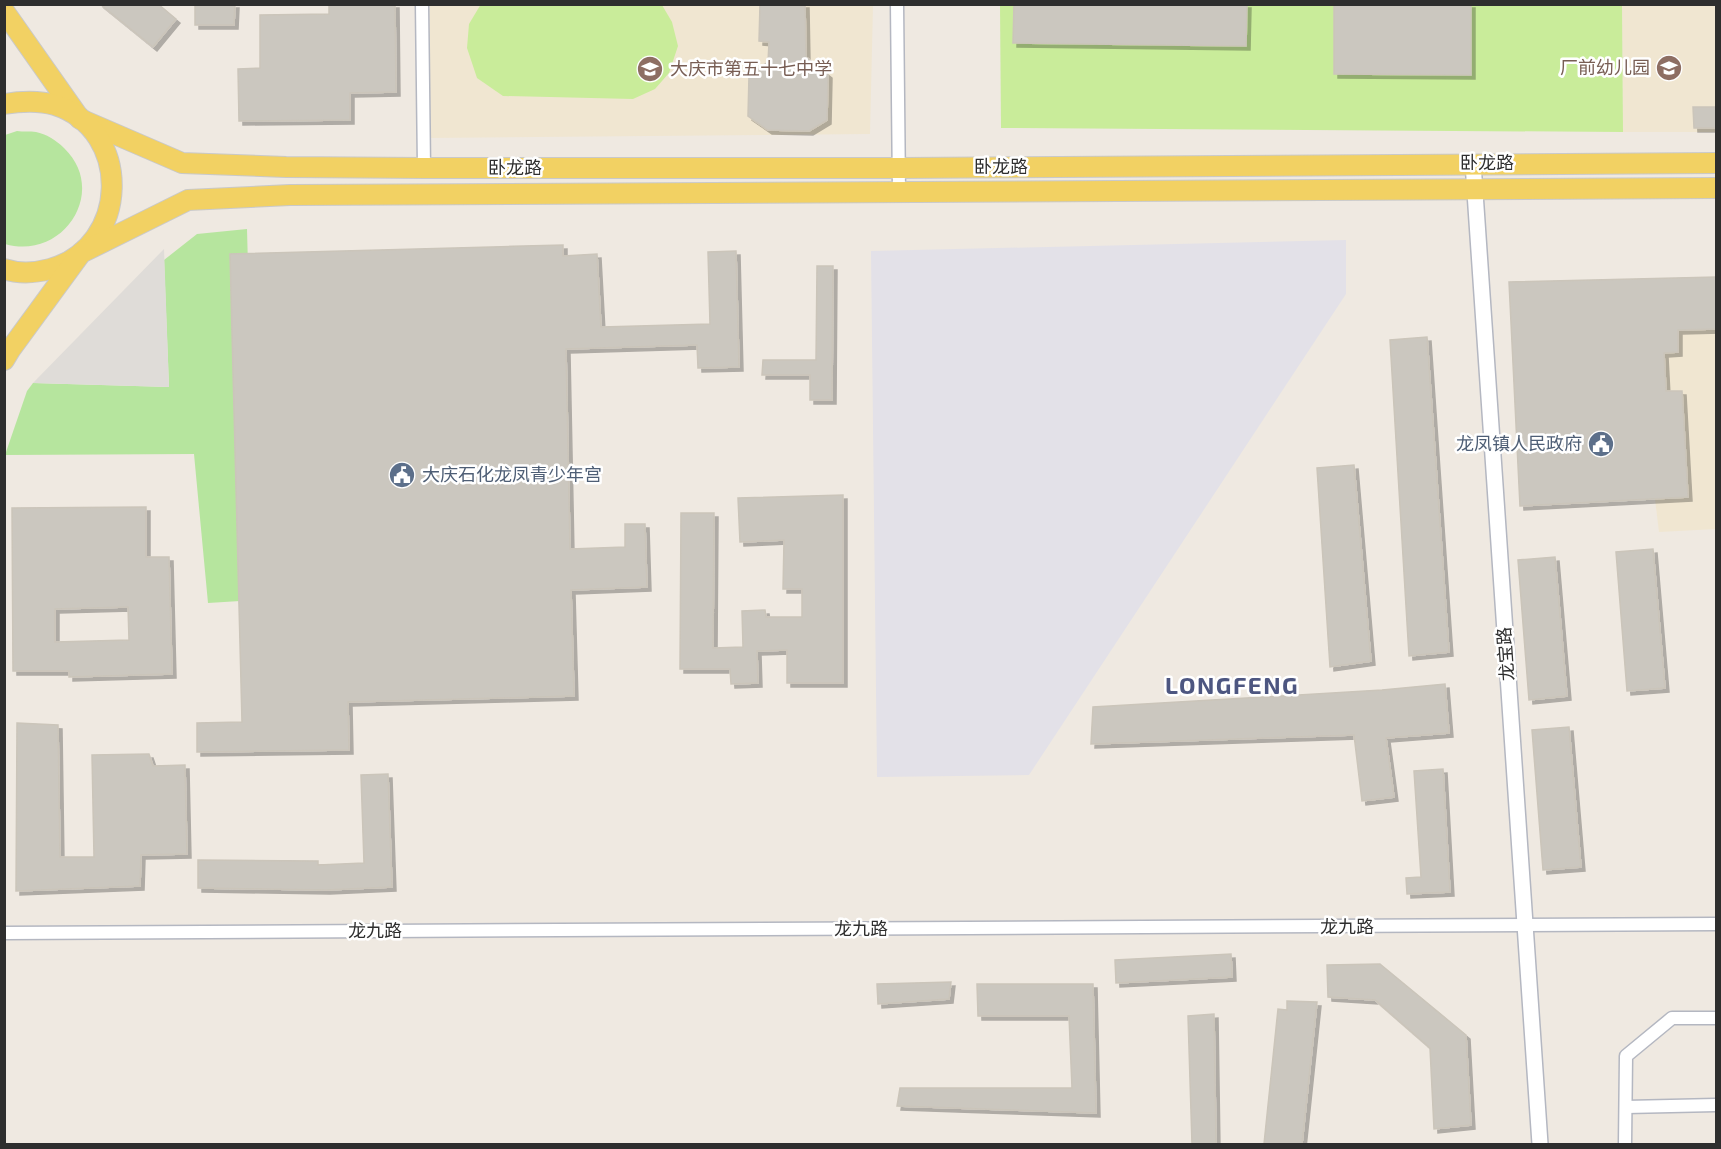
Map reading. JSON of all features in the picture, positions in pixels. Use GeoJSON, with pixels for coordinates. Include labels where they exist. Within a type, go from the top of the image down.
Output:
{"type":"FeatureCollection","features":[{"type":"Feature","properties":{"kind":"main road"},"geometry":{"type":"LineString","coordinates":[[4,11],[80,119],[97,137],[109,160],[113,186],[109,211],[98,234],[81,253],[4,360]]}},
{"type":"Feature","properties":{"kind":"main road","name":"卧龙路"},"geometry":{"type":"LineString","coordinates":[[4,104],[29,100],[56,105],[80,119],[182,163],[424,168],[899,168],[1716,163]]}},
{"type":"Feature","properties":{"kind":"main road","name":"卧龙路"},"geometry":{"type":"LineString","coordinates":[[4,269],[13,272],[37,272],[60,266],[81,253],[189,200],[290,195],[1716,188]]}},
{"type":"Feature","properties":{"kind":"street"},"geometry":{"type":"LineString","coordinates":[[422,4],[424,168]]}},
{"type":"Feature","properties":{"kind":"street"},"geometry":{"type":"LineString","coordinates":[[897,4],[899,192]]}},
{"type":"Feature","properties":{"kind":"street","name":"龙宝路"},"geometry":{"type":"LineString","coordinates":[[1473,163],[1540,1144]]}},
{"type":"Feature","properties":{"kind":"street","name":"龙九路"},"geometry":{"type":"LineString","coordinates":[[4,933],[1716,924]]}},
{"type":"Feature","properties":{"kind":"street"},"geometry":{"type":"LineString","coordinates":[[1626,1144],[1626,1056],[1672,1018],[1716,1018]]}},
{"type":"Feature","properties":{"kind":"street"},"geometry":{"type":"LineString","coordinates":[[1626,1107],[1716,1105]]}},
{"type":"Feature","properties":{"kind":"shaded area","name":"大庆市第五十七中学"},"geometry":{"type":"Polygon","coordinates":[[[430,5],[873,5],[870,134],[427,138],[430,5]]]}},
{"type":"Feature","properties":{"kind":"shaded area","name":"厂前幼儿园"},"geometry":{"type":"Polygon","coordinates":[[[1622,5],[1716,5],[1716,132],[1623,132],[1622,5]]]}},
{"type":"Feature","properties":{"kind":"shaded area"},"geometry":{"type":"Polygon","coordinates":[[[1346,240],[1346,294],[1029,775],[877,777],[871,251],[1346,240]]]}},
{"type":"Feature","properties":{"kind":"shaded area"},"geometry":{"type":"Polygon","coordinates":[[[164,249],[169,387],[33,383],[164,249]]]}},
{"type":"Feature","properties":{"kind":"shaded area"},"geometry":{"type":"Polygon","coordinates":[[[1716,329],[1716,529],[1659,532],[1655,499],[1688,497],[1682,391],[1666,391],[1664,353],[1678,352],[1679,330],[1716,329]]]}},
{"type":"Feature","properties":{"kind":"green space"},"geometry":{"type":"Polygon","coordinates":[[[481,4],[662,5],[672,22],[678,46],[669,73],[655,89],[633,99],[503,96],[477,78],[467,48],[469,24],[481,4]]]}},
{"type":"Feature","properties":{"kind":"green space"},"geometry":{"type":"Polygon","coordinates":[[[1000,5],[1622,5],[1623,132],[1001,128],[1000,5]]]}},
{"type":"Feature","properties":{"kind":"green space"},"geometry":{"type":"Polygon","coordinates":[[[17,131],[40,133],[58,142],[77,165],[82,184],[80,202],[73,219],[61,232],[45,242],[26,247],[5,244],[5,135],[17,131]]]}},
{"type":"Feature","properties":{"kind":"green space"},"geometry":{"type":"Polygon","coordinates":[[[247,229],[257,600],[208,603],[194,454],[5,455],[27,391],[33,383],[169,387],[164,260],[197,234],[247,229]]]}},
{"type":"Feature","properties":{"kind":"building"},"geometry":{"type":"Polygon","coordinates":[[[100,4],[158,4],[176,19],[153,47],[100,4]]]}},
{"type":"Feature","properties":{"kind":"building"},"geometry":{"type":"Polygon","coordinates":[[[195,4],[235,4],[234,25],[195,25],[195,4]]]}},
{"type":"Feature","properties":{"kind":"building"},"geometry":{"type":"Polygon","coordinates":[[[329,4],[395,4],[396,92],[350,93],[350,120],[239,121],[238,69],[260,68],[260,15],[329,14],[329,4]]]}},
{"type":"Feature","properties":{"kind":"building"},"geometry":{"type":"Polygon","coordinates":[[[760,4],[805,4],[806,57],[828,74],[827,120],[809,131],[768,130],[748,116],[749,75],[768,62],[769,42],[759,41],[760,4]]]}},
{"type":"Feature","properties":{"kind":"building"},"geometry":{"type":"Polygon","coordinates":[[[1014,4],[1247,4],[1246,46],[1013,43],[1014,4]]]}},
{"type":"Feature","properties":{"kind":"building"},"geometry":{"type":"Polygon","coordinates":[[[1334,4],[1471,4],[1471,75],[1334,74],[1334,4]]]}},
{"type":"Feature","properties":{"kind":"building"},"geometry":{"type":"Polygon","coordinates":[[[1693,107],[1716,107],[1716,128],[1694,128],[1693,107]]]}},
{"type":"Feature","properties":{"kind":"building","name":"大庆石化龙凤青少年宫"},"geometry":{"type":"Polygon","coordinates":[[[563,245],[563,256],[597,254],[601,327],[710,324],[708,252],[736,251],[739,367],[698,368],[697,345],[566,349],[570,549],[625,547],[625,524],[645,524],[647,587],[571,590],[574,696],[348,702],[349,750],[197,752],[197,723],[242,722],[230,254],[563,245]]]}},
{"type":"Feature","properties":{"kind":"building"},"geometry":{"type":"Polygon","coordinates":[[[817,266],[833,266],[832,400],[810,400],[810,375],[762,375],[763,360],[816,360],[817,266]]]}},
{"type":"Feature","properties":{"kind":"building","name":"龙凤镇人民政府"},"geometry":{"type":"Polygon","coordinates":[[[1716,277],[1716,329],[1678,330],[1678,352],[1664,353],[1666,391],[1682,391],[1688,497],[1520,506],[1509,282],[1716,277]]]}},
{"type":"Feature","properties":{"kind":"building"},"geometry":{"type":"Polygon","coordinates":[[[1427,337],[1449,652],[1409,656],[1390,340],[1427,337]]]}},
{"type":"Feature","properties":{"kind":"building"},"geometry":{"type":"Polygon","coordinates":[[[1354,465],[1371,661],[1330,667],[1317,468],[1354,465]]]}},
{"type":"Feature","properties":{"kind":"building"},"geometry":{"type":"Polygon","coordinates":[[[843,495],[843,683],[787,683],[787,650],[757,651],[758,683],[731,684],[730,669],[680,669],[681,513],[714,513],[713,648],[743,647],[742,611],[765,610],[766,617],[802,617],[802,589],[783,589],[784,540],[740,542],[738,498],[843,495]]]}},
{"type":"Feature","properties":{"kind":"building"},"geometry":{"type":"Polygon","coordinates":[[[146,507],[146,557],[169,557],[172,674],[69,677],[69,671],[13,671],[12,508],[146,507]],[[128,607],[55,609],[55,642],[129,640],[128,607]]]}},
{"type":"Feature","properties":{"kind":"building"},"geometry":{"type":"Polygon","coordinates":[[[1653,549],[1665,688],[1627,691],[1616,552],[1653,549]]]}},
{"type":"Feature","properties":{"kind":"building"},"geometry":{"type":"Polygon","coordinates":[[[1555,557],[1567,696],[1529,700],[1518,560],[1555,557]]]}},
{"type":"Feature","properties":{"kind":"building"},"geometry":{"type":"Polygon","coordinates":[[[1445,684],[1449,733],[1386,738],[1394,797],[1362,801],[1354,735],[1091,744],[1093,707],[1382,690],[1445,684]]]}},
{"type":"Feature","properties":{"kind":"building"},"geometry":{"type":"Polygon","coordinates":[[[17,723],[58,725],[60,857],[94,857],[92,755],[149,754],[153,766],[185,765],[187,854],[141,855],[140,886],[16,891],[17,723]]]}},
{"type":"Feature","properties":{"kind":"building"},"geometry":{"type":"Polygon","coordinates":[[[1569,727],[1581,867],[1543,870],[1532,730],[1569,727]]]}},
{"type":"Feature","properties":{"kind":"building"},"geometry":{"type":"Polygon","coordinates":[[[1443,769],[1450,892],[1407,894],[1406,878],[1421,877],[1414,771],[1443,769]]]}},
{"type":"Feature","properties":{"kind":"building"},"geometry":{"type":"Polygon","coordinates":[[[388,774],[392,887],[326,890],[198,888],[198,860],[318,861],[318,865],[364,863],[361,775],[388,774]]]}},
{"type":"Feature","properties":{"kind":"building"},"geometry":{"type":"Polygon","coordinates":[[[1231,954],[1232,977],[1116,983],[1115,960],[1231,954]]]}},
{"type":"Feature","properties":{"kind":"building"},"geometry":{"type":"Polygon","coordinates":[[[1380,964],[1466,1035],[1471,1125],[1434,1129],[1430,1048],[1375,1000],[1328,997],[1327,965],[1380,964]]]}},
{"type":"Feature","properties":{"kind":"building"},"geometry":{"type":"Polygon","coordinates":[[[951,982],[949,999],[878,1004],[877,984],[951,982]]]}},
{"type":"Feature","properties":{"kind":"building"},"geometry":{"type":"Polygon","coordinates":[[[977,984],[1093,984],[1096,1113],[897,1106],[900,1088],[1072,1088],[1069,1016],[978,1016],[977,984]]]}},
{"type":"Feature","properties":{"kind":"building"},"geometry":{"type":"Polygon","coordinates":[[[1287,1001],[1317,1002],[1302,1144],[1264,1144],[1278,1009],[1287,1010],[1287,1001]]]}},
{"type":"Feature","properties":{"kind":"building"},"geometry":{"type":"Polygon","coordinates":[[[1214,1014],[1216,1144],[1192,1144],[1188,1016],[1214,1014]]]}},
{"type":"Feature","properties":{"kind":"place","name":"厂前幼儿园"},"geometry":{"type":"Point","coordinates":[1669,68]}},
{"type":"Feature","properties":{"kind":"place","name":"大庆市第五十七中学"},"geometry":{"type":"Point","coordinates":[650,69]}},
{"type":"Feature","properties":{"kind":"place","name":"龙凤镇人民政府"},"geometry":{"type":"Point","coordinates":[1601,444]}},
{"type":"Feature","properties":{"kind":"place","name":"大庆石化龙凤青少年宫"},"geometry":{"type":"Point","coordinates":[402,475]}},
{"type":"Feature","properties":{"kind":"district","name":"LONGFENG"},"geometry":{"type":"Point","coordinates":[1232,686]}}]}
